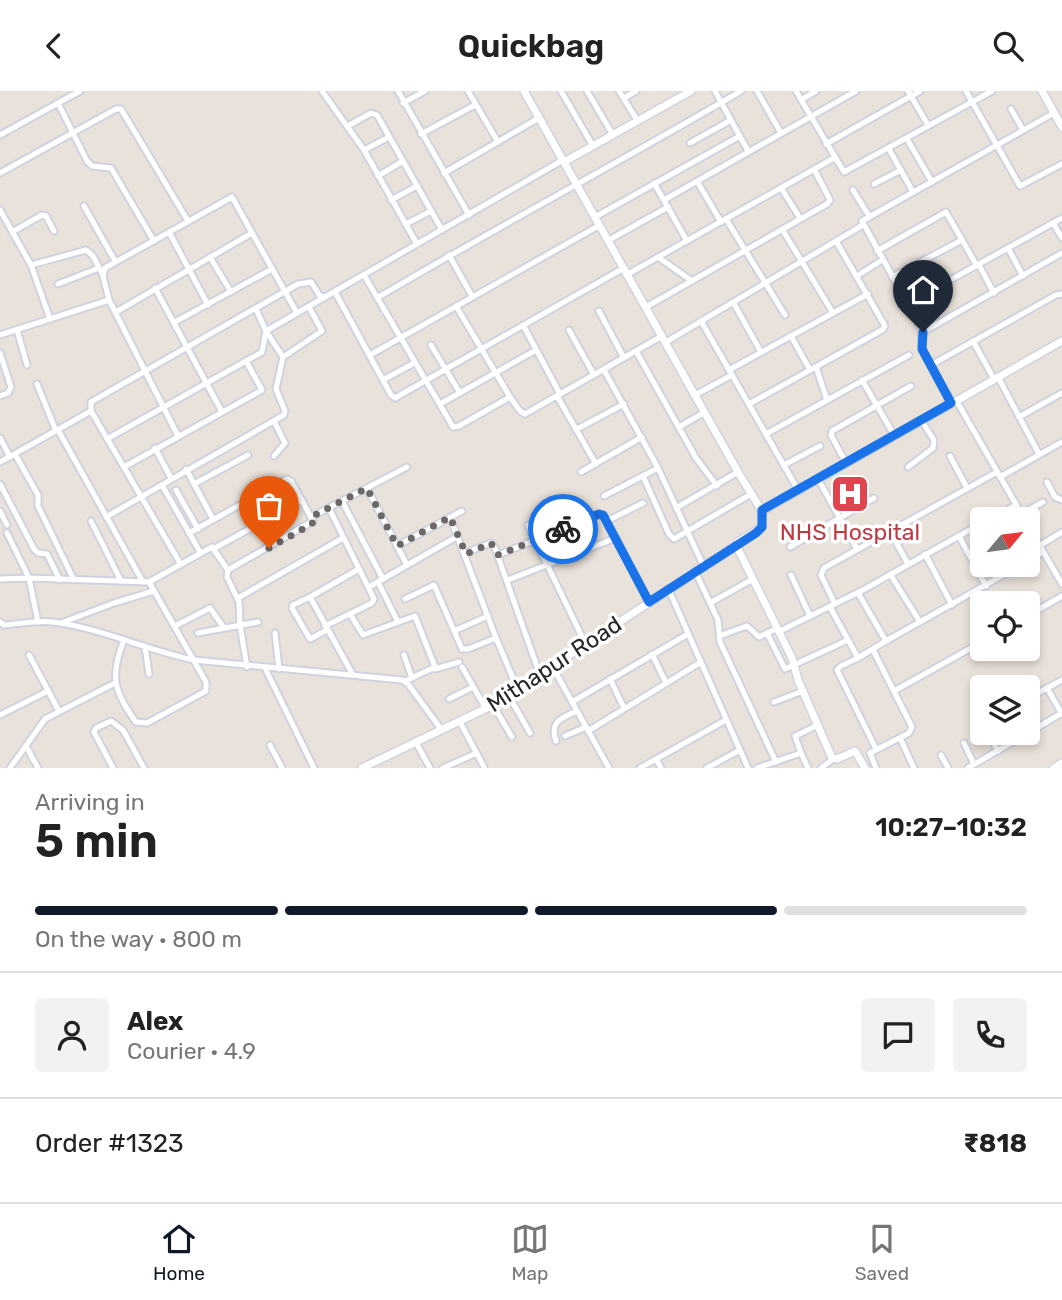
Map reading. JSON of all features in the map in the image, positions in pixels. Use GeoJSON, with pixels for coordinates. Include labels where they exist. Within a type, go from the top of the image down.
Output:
{"type":"FeatureCollection","features":[{"type":"Feature","properties":{"kind":"street"},"geometry":{"type":"LineString","coordinates":[[0,135],[80,91]]}},
{"type":"Feature","properties":{"kind":"street"},"geometry":{"type":"LineString","coordinates":[[322,91],[364,151],[417,244]]}},
{"type":"Feature","properties":{"kind":"street"},"geometry":{"type":"LineString","coordinates":[[398,91],[469,215]]}},
{"type":"Feature","properties":{"kind":"street"},"geometry":{"type":"LineString","coordinates":[[403,103],[425,91]]}},
{"type":"Feature","properties":{"kind":"street"},"geometry":{"type":"LineString","coordinates":[[468,91],[498,142]]}},
{"type":"Feature","properties":{"kind":"street"},"geometry":{"type":"LineString","coordinates":[[524,91],[738,472],[762,510],[1062,341]]}},
{"type":"Feature","properties":{"kind":"street"},"geometry":{"type":"LineString","coordinates":[[561,91],[593,146]]}},
{"type":"Feature","properties":{"kind":"street"},"geometry":{"type":"LineString","coordinates":[[587,91],[612,135]]}},
{"type":"Feature","properties":{"kind":"street"},"geometry":{"type":"LineString","coordinates":[[620,91],[637,120]]}},
{"type":"Feature","properties":{"kind":"street"},"geometry":{"type":"LineString","coordinates":[[624,97],[636,91]]}},
{"type":"Feature","properties":{"kind":"street"},"geometry":{"type":"LineString","coordinates":[[262,352],[266,331],[593,146],[676,95],[691,91]]}},
{"type":"Feature","properties":{"kind":"street"},"geometry":{"type":"LineString","coordinates":[[715,91],[748,151]]}},
{"type":"Feature","properties":{"kind":"street"},"geometry":{"type":"LineString","coordinates":[[377,298],[741,91]]}},
{"type":"Feature","properties":{"kind":"street"},"geometry":{"type":"LineString","coordinates":[[757,91],[781,133]]}},
{"type":"Feature","properties":{"kind":"street"},"geometry":{"type":"LineString","coordinates":[[796,91],[843,172],[992,91]]}},
{"type":"Feature","properties":{"kind":"street"},"geometry":{"type":"LineString","coordinates":[[801,100],[816,91]]}},
{"type":"Feature","properties":{"kind":"street"},"geometry":{"type":"LineString","coordinates":[[664,200],[856,91]]}},
{"type":"Feature","properties":{"kind":"street"},"geometry":{"type":"LineString","coordinates":[[826,144],[910,94],[920,91]]}},
{"type":"Feature","properties":{"kind":"street"},"geometry":{"type":"LineString","coordinates":[[966,91],[1020,186],[1062,164]]}},
{"type":"Feature","properties":{"kind":"street"},"geometry":{"type":"LineString","coordinates":[[1045,92],[1062,127]]}},
{"type":"Feature","properties":{"kind":"street"},"geometry":{"type":"LineString","coordinates":[[910,94],[928,125]]}},
{"type":"Feature","properties":{"kind":"street"},"geometry":{"type":"LineString","coordinates":[[58,103],[90,164],[111,168],[154,241]]}},
{"type":"Feature","properties":{"kind":"street"},"geometry":{"type":"LineString","coordinates":[[421,134],[475,105]]}},
{"type":"Feature","properties":{"kind":"street"},"geometry":{"type":"LineString","coordinates":[[0,173],[121,109],[188,221]]}},
{"type":"Feature","properties":{"kind":"street"},"geometry":{"type":"LineString","coordinates":[[1012,109],[1023,130]]}},
{"type":"Feature","properties":{"kind":"street"},"geometry":{"type":"LineString","coordinates":[[348,126],[373,113],[377,115],[442,230]]}},
{"type":"Feature","properties":{"kind":"street"},"geometry":{"type":"LineString","coordinates":[[1012,507],[1016,505],[999,475],[930,365],[921,346],[923,332],[863,225],[863,220],[1054,113]]}},
{"type":"Feature","properties":{"kind":"street"},"geometry":{"type":"LineString","coordinates":[[444,173],[540,118]]}},
{"type":"Feature","properties":{"kind":"street"},"geometry":{"type":"LineString","coordinates":[[690,143],[731,120]]}},
{"type":"Feature","properties":{"kind":"street"},"geometry":{"type":"LineString","coordinates":[[595,217],[740,136]]}},
{"type":"Feature","properties":{"kind":"street"},"geometry":{"type":"LineString","coordinates":[[364,151],[389,137]]}},
{"type":"Feature","properties":{"kind":"street"},"geometry":{"type":"LineString","coordinates":[[907,139],[932,182]]}},
{"type":"Feature","properties":{"kind":"street"},"geometry":{"type":"LineString","coordinates":[[889,149],[913,192]]}},
{"type":"Feature","properties":{"kind":"street"},"geometry":{"type":"LineString","coordinates":[[335,292],[395,398],[523,325],[658,257],[834,158]]}},
{"type":"Feature","properties":{"kind":"street"},"geometry":{"type":"LineString","coordinates":[[377,176],[403,161]]}},
{"type":"Feature","properties":{"kind":"street"},"geometry":{"type":"LineString","coordinates":[[646,307],[829,202],[814,169]]}},
{"type":"Feature","properties":{"kind":"street"},"geometry":{"type":"LineString","coordinates":[[874,184],[901,170]]}},
{"type":"Feature","properties":{"kind":"street"},"geometry":{"type":"LineString","coordinates":[[697,181],[785,315]]}},
{"type":"Feature","properties":{"kind":"street"},"geometry":{"type":"LineString","coordinates":[[654,183],[687,241]]}},
{"type":"Feature","properties":{"kind":"street"},"geometry":{"type":"LineString","coordinates":[[391,200],[417,186]]}},
{"type":"Feature","properties":{"kind":"street"},"geometry":{"type":"LineString","coordinates":[[781,188],[800,218]]}},
{"type":"Feature","properties":{"kind":"street"},"geometry":{"type":"LineString","coordinates":[[853,190],[869,216]]}},
{"type":"Feature","properties":{"kind":"street"},"geometry":{"type":"LineString","coordinates":[[103,276],[105,268],[115,261],[232,197],[297,313]]}},
{"type":"Feature","properties":{"kind":"street"},"geometry":{"type":"LineString","coordinates":[[84,206],[115,261]]}},
{"type":"Feature","properties":{"kind":"street"},"geometry":{"type":"LineString","coordinates":[[608,240],[668,207]]}},
{"type":"Feature","properties":{"kind":"street"},"geometry":{"type":"LineString","coordinates":[[0,210],[32,265],[50,319]]}},
{"type":"Feature","properties":{"kind":"street"},"geometry":{"type":"LineString","coordinates":[[406,224],[431,211]]}},
{"type":"Feature","properties":{"kind":"street"},"geometry":{"type":"LineString","coordinates":[[877,251],[946,212],[994,293]]}},
{"type":"Feature","properties":{"kind":"street"},"geometry":{"type":"LineString","coordinates":[[12,232],[42,215],[46,216],[54,231]]}},
{"type":"Feature","properties":{"kind":"street"},"geometry":{"type":"LineString","coordinates":[[907,304],[1062,218]]}},
{"type":"Feature","properties":{"kind":"street"},"geometry":{"type":"LineString","coordinates":[[1053,223],[1062,238]]}},
{"type":"Feature","properties":{"kind":"street"},"geometry":{"type":"LineString","coordinates":[[370,355],[600,225]]}},
{"type":"Feature","properties":{"kind":"street"},"geometry":{"type":"LineString","coordinates":[[456,306],[510,397],[525,414],[636,351],[701,321],[863,225]]}},
{"type":"Feature","properties":{"kind":"street"},"geometry":{"type":"LineString","coordinates":[[782,229],[832,313]]}},
{"type":"Feature","properties":{"kind":"street"},"geometry":{"type":"LineString","coordinates":[[169,232],[208,305]]}},
{"type":"Feature","properties":{"kind":"street"},"geometry":{"type":"LineString","coordinates":[[116,313],[252,233]]}},
{"type":"Feature","properties":{"kind":"street"},"geometry":{"type":"LineString","coordinates":[[892,277],[962,240]]}},
{"type":"Feature","properties":{"kind":"street"},"geometry":{"type":"LineString","coordinates":[[749,404],[884,329],[884,321],[836,241]]}},
{"type":"Feature","properties":{"kind":"street"},"geometry":{"type":"LineString","coordinates":[[1008,248],[1023,276]]}},
{"type":"Feature","properties":{"kind":"street"},"geometry":{"type":"LineString","coordinates":[[32,265],[82,250],[89,252],[103,276],[109,300],[178,436]]}},
{"type":"Feature","properties":{"kind":"street"},"geometry":{"type":"LineString","coordinates":[[923,332],[1062,253]]}},
{"type":"Feature","properties":{"kind":"street"},"geometry":{"type":"LineString","coordinates":[[449,255],[472,296]]}},
{"type":"Feature","properties":{"kind":"street"},"geometry":{"type":"LineString","coordinates":[[210,257],[231,292]]}},
{"type":"Feature","properties":{"kind":"street"},"geometry":{"type":"LineString","coordinates":[[658,257],[692,281]]}},
{"type":"Feature","properties":{"kind":"street"},"geometry":{"type":"LineString","coordinates":[[857,276],[882,260]]}},
{"type":"Feature","properties":{"kind":"street"},"geometry":{"type":"LineString","coordinates":[[58,284],[99,268]]}},
{"type":"Feature","properties":{"kind":"street"},"geometry":{"type":"LineString","coordinates":[[175,322],[272,269]]}},
{"type":"Feature","properties":{"kind":"street"},"geometry":{"type":"LineString","coordinates":[[364,275],[414,363],[455,427],[510,397]]}},
{"type":"Feature","properties":{"kind":"street"},"geometry":{"type":"LineString","coordinates":[[180,563],[91,411],[91,402],[298,284],[309,281],[320,296],[325,297]]}},
{"type":"Feature","properties":{"kind":"street"},"geometry":{"type":"LineString","coordinates":[[155,288],[222,412]]}},
{"type":"Feature","properties":{"kind":"street"},"geometry":{"type":"LineString","coordinates":[[695,395],[761,352],[868,294]]}},
{"type":"Feature","properties":{"kind":"street"},"geometry":{"type":"LineString","coordinates":[[930,365],[1056,295],[1062,295]]}},
{"type":"Feature","properties":{"kind":"street"},"geometry":{"type":"LineString","coordinates":[[0,335],[109,300]]}},
{"type":"Feature","properties":{"kind":"street"},"geometry":{"type":"LineString","coordinates":[[733,302],[761,352]]}},
{"type":"Feature","properties":{"kind":"street"},"geometry":{"type":"LineString","coordinates":[[106,517],[274,421],[285,412],[276,384],[283,357],[321,331],[309,307]]}},
{"type":"Feature","properties":{"kind":"street"},"geometry":{"type":"LineString","coordinates":[[256,309],[283,357]]}},
{"type":"Feature","properties":{"kind":"street"},"geometry":{"type":"LineString","coordinates":[[599,311],[624,358]]}},
{"type":"Feature","properties":{"kind":"street"},"geometry":{"type":"LineString","coordinates":[[701,321],[798,490]]}},
{"type":"Feature","properties":{"kind":"street"},"geometry":{"type":"LineString","coordinates":[[523,325],[596,464]]}},
{"type":"Feature","properties":{"kind":"street"},"geometry":{"type":"LineString","coordinates":[[17,330],[27,365]]}},
{"type":"Feature","properties":{"kind":"street"},"geometry":{"type":"LineString","coordinates":[[569,330],[594,375]]}},
{"type":"Feature","properties":{"kind":"street"},"geometry":{"type":"LineString","coordinates":[[791,336],[813,369],[827,400]]}},
{"type":"Feature","properties":{"kind":"street"},"geometry":{"type":"LineString","coordinates":[[973,341],[1020,417],[1039,454]]}},
{"type":"Feature","properties":{"kind":"street"},"geometry":{"type":"LineString","coordinates":[[431,345],[460,393]]}},
{"type":"Feature","properties":{"kind":"street"},"geometry":{"type":"LineString","coordinates":[[107,439],[262,352],[276,347]]}},
{"type":"Feature","properties":{"kind":"street"},"geometry":{"type":"LineString","coordinates":[[440,404],[536,350]]}},
{"type":"Feature","properties":{"kind":"street"},"geometry":{"type":"LineString","coordinates":[[636,351],[700,463],[717,485]]}},
{"type":"Feature","properties":{"kind":"street"},"geometry":{"type":"LineString","coordinates":[[0,355],[11,387],[8,393],[0,396]]}},
{"type":"Feature","properties":{"kind":"street"},"geometry":{"type":"LineString","coordinates":[[766,434],[909,355]]}},
{"type":"Feature","properties":{"kind":"street"},"geometry":{"type":"LineString","coordinates":[[246,361],[262,390]]}},
{"type":"Feature","properties":{"kind":"street"},"geometry":{"type":"LineString","coordinates":[[383,380],[414,363]]}},
{"type":"Feature","properties":{"kind":"street"},"geometry":{"type":"LineString","coordinates":[[604,370],[658,468],[703,565]]}},
{"type":"Feature","properties":{"kind":"street"},"geometry":{"type":"LineString","coordinates":[[862,380],[894,435]]}},
{"type":"Feature","properties":{"kind":"street"},"geometry":{"type":"LineString","coordinates":[[37,384],[57,431],[106,517],[175,626],[208,685],[206,691],[145,724],[136,722],[115,683],[115,664],[124,640]]}},
{"type":"Feature","properties":{"kind":"street"},"geometry":{"type":"LineString","coordinates":[[124,467],[276,384]]}},
{"type":"Feature","properties":{"kind":"street"},"geometry":{"type":"LineString","coordinates":[[846,463],[831,435],[832,431],[911,386]]}},
{"type":"Feature","properties":{"kind":"street"},"geometry":{"type":"LineString","coordinates":[[1020,417],[1062,393]]}},
{"type":"Feature","properties":{"kind":"street"},"geometry":{"type":"LineString","coordinates":[[577,429],[624,404]]}},
{"type":"Feature","properties":{"kind":"street"},"geometry":{"type":"LineString","coordinates":[[0,462],[91,411]]}},
{"type":"Feature","properties":{"kind":"street"},"geometry":{"type":"LineString","coordinates":[[679,427],[705,412]]}},
{"type":"Feature","properties":{"kind":"street"},"geometry":{"type":"LineString","coordinates":[[908,467],[929,453],[934,445],[934,440],[921,420]]}},
{"type":"Feature","properties":{"kind":"street"},"geometry":{"type":"LineString","coordinates":[[274,421],[285,441],[274,456]]}},
{"type":"Feature","properties":{"kind":"street"},"geometry":{"type":"LineString","coordinates":[[582,472],[642,437]]}},
{"type":"Feature","properties":{"kind":"street"},"geometry":{"type":"LineString","coordinates":[[0,438],[38,495],[38,506],[74,580]]}},
{"type":"Feature","properties":{"kind":"street"},"geometry":{"type":"LineString","coordinates":[[858,658],[832,606],[820,572],[967,488],[999,475],[1062,442]]}},
{"type":"Feature","properties":{"kind":"street"},"geometry":{"type":"LineString","coordinates":[[784,465],[820,446]]}},
{"type":"Feature","properties":{"kind":"street"},"geometry":{"type":"LineString","coordinates":[[155,448],[171,478]]}},
{"type":"Feature","properties":{"kind":"street"},"geometry":{"type":"LineString","coordinates":[[224,449],[233,463]]}},
{"type":"Feature","properties":{"kind":"street"},"geometry":{"type":"LineString","coordinates":[[194,484],[248,455]]}},
{"type":"Feature","properties":{"kind":"street"},"geometry":{"type":"LineString","coordinates":[[950,456],[967,488]]}},
{"type":"Feature","properties":{"kind":"street"},"geometry":{"type":"LineString","coordinates":[[311,517],[407,467]]}},
{"type":"Feature","properties":{"kind":"street"},"geometry":{"type":"LineString","coordinates":[[604,496],[658,468]]}},
{"type":"Feature","properties":{"kind":"street"},"geometry":{"type":"LineString","coordinates":[[186,469],[213,519]]}},
{"type":"Feature","properties":{"kind":"street"},"geometry":{"type":"LineString","coordinates":[[676,507],[738,472]]}},
{"type":"Feature","properties":{"kind":"street"},"geometry":{"type":"LineString","coordinates":[[643,476],[669,534],[674,539],[751,494]]}},
{"type":"Feature","properties":{"kind":"street"},"geometry":{"type":"LineString","coordinates":[[188,533],[287,478],[291,481],[313,521],[312,524],[228,570]]}},
{"type":"Feature","properties":{"kind":"street"},"geometry":{"type":"LineString","coordinates":[[818,479],[857,549]]}},
{"type":"Feature","properties":{"kind":"street"},"geometry":{"type":"LineString","coordinates":[[1047,482],[1055,497],[1062,500]]}},
{"type":"Feature","properties":{"kind":"street"},"geometry":{"type":"LineString","coordinates":[[0,484],[35,551],[46,553],[60,580]]}},
{"type":"Feature","properties":{"kind":"street"},"geometry":{"type":"LineString","coordinates":[[162,485],[200,552]]}},
{"type":"Feature","properties":{"kind":"street"},"geometry":{"type":"LineString","coordinates":[[367,488],[407,565]]}},
{"type":"Feature","properties":{"kind":"street"},"geometry":{"type":"LineString","coordinates":[[176,489],[198,529]]}},
{"type":"Feature","properties":{"kind":"street"},"geometry":{"type":"LineString","coordinates":[[790,547],[874,498]]}},
{"type":"Feature","properties":{"kind":"street"},"geometry":{"type":"LineString","coordinates":[[0,579],[146,582],[302,500]]}},
{"type":"Feature","properties":{"kind":"street"},"geometry":{"type":"LineString","coordinates":[[342,501],[398,622]]}},
{"type":"Feature","properties":{"kind":"street"},"geometry":{"type":"LineString","coordinates":[[1036,507],[1043,502]]}},
{"type":"Feature","properties":{"kind":"street"},"geometry":{"type":"LineString","coordinates":[[607,521],[643,503]]}},
{"type":"Feature","properties":{"kind":"street"},"geometry":{"type":"LineString","coordinates":[[329,508],[369,587],[374,602],[310,639],[292,608],[293,605],[359,569]]}},
{"type":"Feature","properties":{"kind":"street","name":"Mithapur Road"},"geometry":{"type":"LineString","coordinates":[[362,768],[375,765],[415,741],[460,722],[509,696],[762,527],[762,510]]}},
{"type":"Feature","properties":{"kind":"street"},"geometry":{"type":"LineString","coordinates":[[397,546],[462,511]]}},
{"type":"Feature","properties":{"kind":"street"},"geometry":{"type":"LineString","coordinates":[[0,512],[7,525]]}},
{"type":"Feature","properties":{"kind":"street"},"geometry":{"type":"LineString","coordinates":[[498,555],[599,514],[603,515],[649,602]]}},
{"type":"Feature","properties":{"kind":"street"},"geometry":{"type":"LineString","coordinates":[[450,517],[495,638],[518,689]]}},
{"type":"Feature","properties":{"kind":"street"},"geometry":{"type":"LineString","coordinates":[[91,521],[121,581]]}},
{"type":"Feature","properties":{"kind":"street"},"geometry":{"type":"LineString","coordinates":[[528,525],[585,643]]}},
{"type":"Feature","properties":{"kind":"street"},"geometry":{"type":"LineString","coordinates":[[719,636],[747,626],[756,636],[810,616],[858,593],[970,530]]}},
{"type":"Feature","properties":{"kind":"street"},"geometry":{"type":"LineString","coordinates":[[890,531],[908,564]]}},
{"type":"Feature","properties":{"kind":"street"},"geometry":{"type":"LineString","coordinates":[[7,533],[29,578],[37,622]]}},
{"type":"Feature","properties":{"kind":"street"},"geometry":{"type":"LineString","coordinates":[[1040,545],[1061,534]]}},
{"type":"Feature","properties":{"kind":"street"},"geometry":{"type":"LineString","coordinates":[[369,587],[458,536]]}},
{"type":"Feature","properties":{"kind":"street"},"geometry":{"type":"LineString","coordinates":[[959,536],[986,586]]}},
{"type":"Feature","properties":{"kind":"street"},"geometry":{"type":"LineString","coordinates":[[238,598],[344,538]]}},
{"type":"Feature","properties":{"kind":"street"},"geometry":{"type":"LineString","coordinates":[[508,580],[616,538]]}},
{"type":"Feature","properties":{"kind":"street"},"geometry":{"type":"LineString","coordinates":[[466,554],[491,543],[508,580],[540,675]]}},
{"type":"Feature","properties":{"kind":"street"},"geometry":{"type":"LineString","coordinates":[[737,545],[779,629],[835,762]]}},
{"type":"Feature","properties":{"kind":"street"},"geometry":{"type":"LineString","coordinates":[[215,548],[228,570],[227,577],[238,598],[247,667]]}},
{"type":"Feature","properties":{"kind":"street"},"geometry":{"type":"LineString","coordinates":[[1040,548],[1062,584]]}},
{"type":"Feature","properties":{"kind":"street"},"geometry":{"type":"LineString","coordinates":[[925,554],[952,605]]}},
{"type":"Feature","properties":{"kind":"street"},"geometry":{"type":"LineString","coordinates":[[695,571],[718,620],[719,636],[776,762]]}},
{"type":"Feature","properties":{"kind":"street"},"geometry":{"type":"LineString","coordinates":[[890,574],[920,622]]}},
{"type":"Feature","properties":{"kind":"street"},"geometry":{"type":"LineString","coordinates":[[791,575],[810,616]]}},
{"type":"Feature","properties":{"kind":"street"},"geometry":{"type":"LineString","coordinates":[[876,749],[837,670],[999,577]]}},
{"type":"Feature","properties":{"kind":"street"},"geometry":{"type":"LineString","coordinates":[[710,603],[754,578]]}},
{"type":"Feature","properties":{"kind":"street"},"geometry":{"type":"LineString","coordinates":[[405,599],[434,585],[465,650],[495,638]]}},
{"type":"Feature","properties":{"kind":"street"},"geometry":{"type":"LineString","coordinates":[[668,588],[748,768]]}},
{"type":"Feature","properties":{"kind":"street"},"geometry":{"type":"LineString","coordinates":[[61,623],[154,591]]}},
{"type":"Feature","properties":{"kind":"street"},"geometry":{"type":"LineString","coordinates":[[858,593],[886,641]]}},
{"type":"Feature","properties":{"kind":"street"},"geometry":{"type":"LineString","coordinates":[[1040,609],[1062,596]]}},
{"type":"Feature","properties":{"kind":"street"},"geometry":{"type":"LineString","coordinates":[[310,597],[353,675]]}},
{"type":"Feature","properties":{"kind":"street"},"geometry":{"type":"LineString","coordinates":[[175,626],[210,608],[224,628]]}},
{"type":"Feature","properties":{"kind":"street"},"geometry":{"type":"LineString","coordinates":[[350,614],[363,635],[410,616],[416,618],[435,669]]}},
{"type":"Feature","properties":{"kind":"street"},"geometry":{"type":"LineString","coordinates":[[454,631],[488,616]]}},
{"type":"Feature","properties":{"kind":"street"},"geometry":{"type":"LineString","coordinates":[[198,633],[258,622]]}},
{"type":"Feature","properties":{"kind":"street"},"geometry":{"type":"LineString","coordinates":[[1,625],[61,623],[194,660],[405,681],[435,669],[460,664],[473,687],[512,737]]}},
{"type":"Feature","properties":{"kind":"street"},"geometry":{"type":"LineString","coordinates":[[275,633],[279,669]]}},
{"type":"Feature","properties":{"kind":"street"},"geometry":{"type":"LineString","coordinates":[[572,702],[688,633]]}},
{"type":"Feature","properties":{"kind":"street"},"geometry":{"type":"LineString","coordinates":[[767,633],[783,668],[794,666],[848,640]]}},
{"type":"Feature","properties":{"kind":"street"},"geometry":{"type":"LineString","coordinates":[[145,647],[149,674]]}},
{"type":"Feature","properties":{"kind":"street"},"geometry":{"type":"LineString","coordinates":[[894,691],[970,649]]}},
{"type":"Feature","properties":{"kind":"street"},"geometry":{"type":"LineString","coordinates":[[873,650],[912,727],[909,733],[869,755],[876,768]]}},
{"type":"Feature","properties":{"kind":"street"},"geometry":{"type":"LineString","coordinates":[[652,654],[666,683]]}},
{"type":"Feature","properties":{"kind":"street"},"geometry":{"type":"LineString","coordinates":[[29,655],[59,711]]}},
{"type":"Feature","properties":{"kind":"street"},"geometry":{"type":"LineString","coordinates":[[404,655],[412,678]]}},
{"type":"Feature","properties":{"kind":"street"},"geometry":{"type":"LineString","coordinates":[[565,736],[587,729],[701,662]]}},
{"type":"Feature","properties":{"kind":"street"},"geometry":{"type":"LineString","coordinates":[[552,666],[608,766],[597,768]]}},
{"type":"Feature","properties":{"kind":"street"},"geometry":{"type":"LineString","coordinates":[[265,668],[314,768]]}},
{"type":"Feature","properties":{"kind":"street"},"geometry":{"type":"LineString","coordinates":[[610,679],[624,708]]}},
{"type":"Feature","properties":{"kind":"street"},"geometry":{"type":"LineString","coordinates":[[1040,692],[1062,680]]}},
{"type":"Feature","properties":{"kind":"street"},"geometry":{"type":"LineString","coordinates":[[405,681],[441,729]]}},
{"type":"Feature","properties":{"kind":"street"},"geometry":{"type":"LineString","coordinates":[[10,768],[41,723],[115,683]]}},
{"type":"Feature","properties":{"kind":"street"},"geometry":{"type":"LineString","coordinates":[[449,699],[473,687]]}},
{"type":"Feature","properties":{"kind":"street"},"geometry":{"type":"LineString","coordinates":[[964,743],[971,766],[1062,714],[1048,688]]}},
{"type":"Feature","properties":{"kind":"street"},"geometry":{"type":"LineString","coordinates":[[0,715],[48,691]]}},
{"type":"Feature","properties":{"kind":"street"},"geometry":{"type":"LineString","coordinates":[[774,702],[803,691]]}},
{"type":"Feature","properties":{"kind":"street"},"geometry":{"type":"LineString","coordinates":[[509,696],[530,733]]}},
{"type":"Feature","properties":{"kind":"street"},"geometry":{"type":"LineString","coordinates":[[556,741],[554,726],[560,719],[577,711]]}},
{"type":"Feature","properties":{"kind":"street"},"geometry":{"type":"LineString","coordinates":[[113,768],[94,732],[96,728],[111,720],[124,730],[144,768]]}},
{"type":"Feature","properties":{"kind":"street"},"geometry":{"type":"LineString","coordinates":[[640,768],[726,720]]}},
{"type":"Feature","properties":{"kind":"street"},"geometry":{"type":"LineString","coordinates":[[460,722],[484,767]]}},
{"type":"Feature","properties":{"kind":"street"},"geometry":{"type":"LineString","coordinates":[[808,768],[795,736],[818,725]]}},
{"type":"Feature","properties":{"kind":"street"},"geometry":{"type":"LineString","coordinates":[[900,738],[914,768]]}},
{"type":"Feature","properties":{"kind":"street"},"geometry":{"type":"LineString","coordinates":[[415,741],[430,768]]}},
{"type":"Feature","properties":{"kind":"street"},"geometry":{"type":"LineString","coordinates":[[270,745],[282,768]]}},
{"type":"Feature","properties":{"kind":"street"},"geometry":{"type":"LineString","coordinates":[[995,745],[998,751]]}},
{"type":"Feature","properties":{"kind":"street"},"geometry":{"type":"LineString","coordinates":[[26,746],[38,768]]}},
{"type":"Feature","properties":{"kind":"street"},"geometry":{"type":"LineString","coordinates":[[707,768],[740,750]]}},
{"type":"Feature","properties":{"kind":"street"},"geometry":{"type":"LineString","coordinates":[[821,768],[855,751],[864,768]]}},
{"type":"Feature","properties":{"kind":"street"},"geometry":{"type":"LineString","coordinates":[[443,768],[477,753]]}},
{"type":"Feature","properties":{"kind":"street"},"geometry":{"type":"LineString","coordinates":[[757,768],[801,754]]}},
{"type":"Feature","properties":{"kind":"street"},"geometry":{"type":"LineString","coordinates":[[941,755],[948,768]]}},
{"type":"Feature","properties":{"kind":"street"},"geometry":{"type":"LineString","coordinates":[[656,759],[661,768]]}},
{"type":"Feature","properties":{"kind":"street"},"geometry":{"type":"LineString","coordinates":[[1054,768],[1062,763]]}},
{"type":"Feature","properties":{"kind":"way so far"},"geometry":{"type":"LineString","coordinates":[[269,548],[312,524],[311,517],[367,488],[397,546],[450,517],[466,554],[491,543],[498,555],[563,529]]}},
{"type":"Feature","properties":{"kind":"place","name":"NHS Hospital"},"geometry":{"type":"Point","coordinates":[850,494]}},
{"type":"Feature","properties":{"kind":"route"},"geometry":{"type":"LineString","coordinates":[[563,529],[599,514],[603,515],[649,602],[738,542],[756,533],[762,527],[762,510],[951,403],[922,349],[923,332]]}}]}
